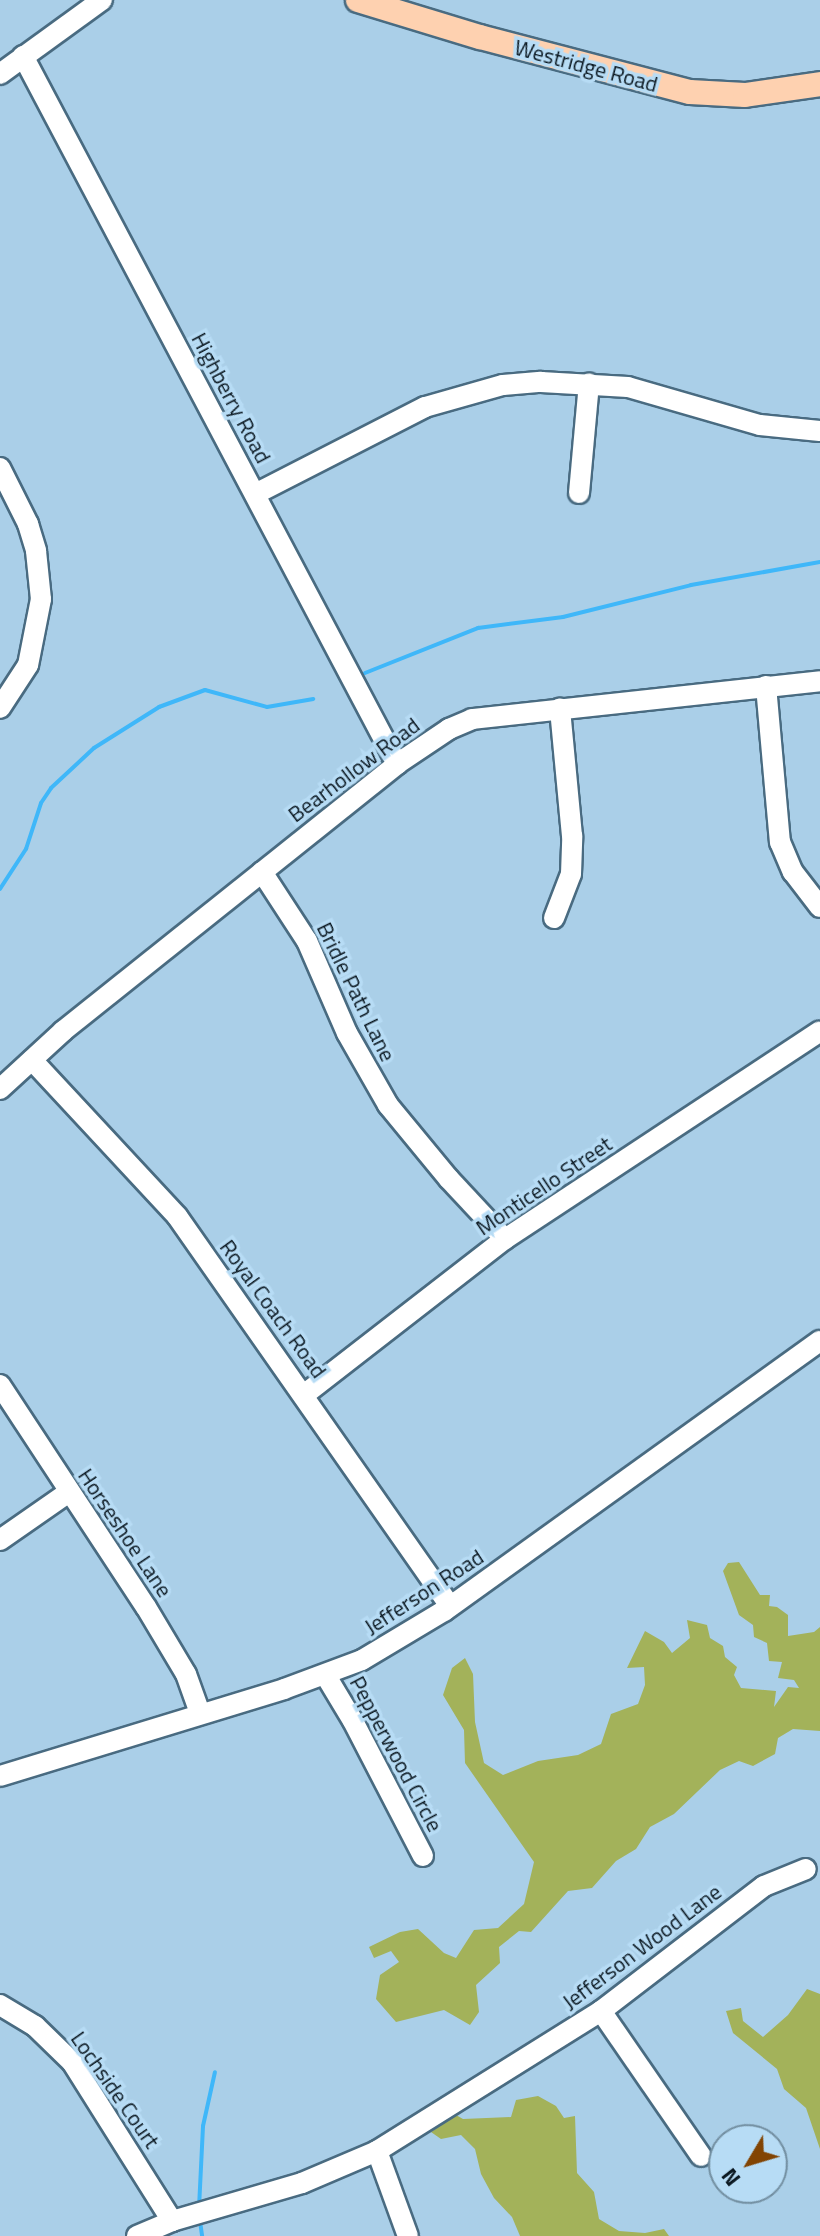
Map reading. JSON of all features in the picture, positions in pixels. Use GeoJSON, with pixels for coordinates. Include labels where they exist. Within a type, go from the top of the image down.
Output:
{"type":"FeatureCollection","features":[{"type":"Feature","properties":{"kind":"main road","name":"Westridge Road"},"geometry":{"type":"LineString","coordinates":[[358,0],[667,88],[745,95],[820,84]]}},
{"type":"Feature","properties":{"kind":"street"},"geometry":{"type":"LineString","coordinates":[[0,74],[102,0]]}},
{"type":"Feature","properties":{"kind":"street","name":"Highberry Road"},"geometry":{"type":"LineString","coordinates":[[23,56],[397,764]]}},
{"type":"Feature","properties":{"kind":"street"},"geometry":{"type":"LineString","coordinates":[[255,494],[425,407],[503,385],[589,383],[628,387],[760,425],[820,431]]}},
{"type":"Feature","properties":{"kind":"street"},"geometry":{"type":"LineString","coordinates":[[579,493],[589,383]]}},
{"type":"Feature","properties":{"kind":"street"},"geometry":{"type":"LineString","coordinates":[[0,468],[28,524],[36,551],[41,599],[28,665],[0,708]]}},
{"type":"Feature","properties":{"kind":"street","name":"Bearhollow Road"},"geometry":{"type":"LineString","coordinates":[[0,1089],[63,1031],[397,764],[449,729],[472,719],[820,681]]}},
{"type":"Feature","properties":{"kind":"street"},"geometry":{"type":"LineString","coordinates":[[766,686],[780,842],[793,872],[820,907]]}},
{"type":"Feature","properties":{"kind":"street"},"geometry":{"type":"LineString","coordinates":[[554,918],[571,874],[560,709]]}},
{"type":"Feature","properties":{"kind":"street","name":"Bridle Path Lane"},"geometry":{"type":"LineString","coordinates":[[262,872],[307,941],[347,1033],[388,1105],[449,1179],[505,1239]]}},
{"type":"Feature","properties":{"kind":"street","name":"Monticello Street"},"geometry":{"type":"LineString","coordinates":[[305,1394],[505,1239],[820,1031]]}},
{"type":"Feature","properties":{"kind":"street","name":"Royal Coach Road"},"geometry":{"type":"LineString","coordinates":[[32,1060],[177,1216],[305,1394],[450,1606]]}},
{"type":"Feature","properties":{"kind":"street","name":"Jefferson Road"},"geometry":{"type":"LineString","coordinates":[[0,1776],[326,1676],[362,1660],[450,1606],[820,1341]]}},
{"type":"Feature","properties":{"kind":"street","name":"Horseshoe Lane"},"geometry":{"type":"LineString","coordinates":[[0,1385],[170,1647],[186,1674],[200,1713]]}},
{"type":"Feature","properties":{"kind":"street"},"geometry":{"type":"LineString","coordinates":[[0,1540],[69,1492]]}},
{"type":"Feature","properties":{"kind":"street","name":"Pepperwood Circle"},"geometry":{"type":"LineString","coordinates":[[326,1676],[423,1856]]}},
{"type":"Feature","properties":{"kind":"street","name":"Jefferson Wood Lane"},"geometry":{"type":"LineString","coordinates":[[377,2151],[601,2011],[764,1886],[806,1869]]}},
{"type":"Feature","properties":{"kind":"street","name":"Lochside Court"},"geometry":{"type":"LineString","coordinates":[[0,2005],[35,2026],[72,2062],[172,2221]]}},
{"type":"Feature","properties":{"kind":"street"},"geometry":{"type":"LineString","coordinates":[[601,2011],[701,2156]]}},
{"type":"Feature","properties":{"kind":"street"},"geometry":{"type":"LineString","coordinates":[[137,2236],[172,2221],[302,2183],[377,2151],[408,2236]]}},
{"type":"Feature","properties":{"kind":"green space"},"geometry":{"type":"Polygon","coordinates":[[[739,1562],[760,1595],[770,1595],[769,1606],[777,1607],[788,1615],[788,1636],[814,1632],[820,1627],[820,1731],[793,1729],[778,1738],[775,1754],[753,1766],[739,1761],[720,1770],[674,1814],[650,1827],[636,1849],[616,1861],[592,1888],[568,1891],[531,1932],[519,1931],[499,1947],[500,1963],[476,1985],[479,2012],[470,2025],[444,2010],[396,2022],[376,1999],[380,1975],[399,1962],[391,1951],[374,1958],[369,1947],[400,1932],[418,1929],[444,1953],[456,1958],[474,1930],[498,1928],[524,1904],[534,1862],[465,1763],[464,1730],[443,1695],[452,1668],[465,1658],[473,1674],[475,1722],[484,1763],[503,1775],[538,1761],[578,1755],[601,1744],[611,1714],[638,1704],[645,1685],[644,1667],[627,1668],[645,1631],[664,1642],[672,1653],[690,1638],[687,1620],[707,1625],[710,1638],[723,1646],[725,1657],[737,1667],[734,1675],[741,1688],[776,1691],[774,1707],[788,1687],[799,1688],[794,1680],[778,1678],[782,1662],[769,1661],[767,1643],[754,1637],[753,1625],[739,1615],[723,1571],[728,1563],[739,1562]]]}},
{"type":"Feature","properties":{"kind":"green space"},"geometry":{"type":"Polygon","coordinates":[[[807,1989],[820,1994],[820,2149],[806,2108],[784,2089],[777,2069],[733,2033],[726,2011],[741,2008],[743,2021],[763,2037],[788,2015],[807,1989]]]}},
{"type":"Feature","properties":{"kind":"green space"},"geometry":{"type":"Polygon","coordinates":[[[538,2096],[556,2106],[564,2118],[575,2116],[577,2173],[594,2192],[599,2219],[619,2231],[645,2233],[664,2229],[669,2236],[520,2236],[512,2217],[494,2198],[481,2174],[475,2149],[461,2135],[441,2139],[431,2132],[456,2115],[463,2119],[511,2117],[516,2100],[538,2096]]]}},
{"type":"Feature","properties":{"kind":"waterway"},"geometry":{"type":"LineString","coordinates":[[365,673],[478,628],[563,617],[691,585],[820,562]]}},
{"type":"Feature","properties":{"kind":"waterway"},"geometry":{"type":"LineString","coordinates":[[0,889],[26,849],[41,803],[51,788],[94,748],[159,707],[205,690],[267,707],[313,699]]}},
{"type":"Feature","properties":{"kind":"waterway"},"geometry":{"type":"LineString","coordinates":[[199,2208],[203,2126],[215,2072]]}},
{"type":"Feature","properties":{"kind":"waterway"},"geometry":{"type":"LineString","coordinates":[[200,2221],[202,2236]]}}]}
